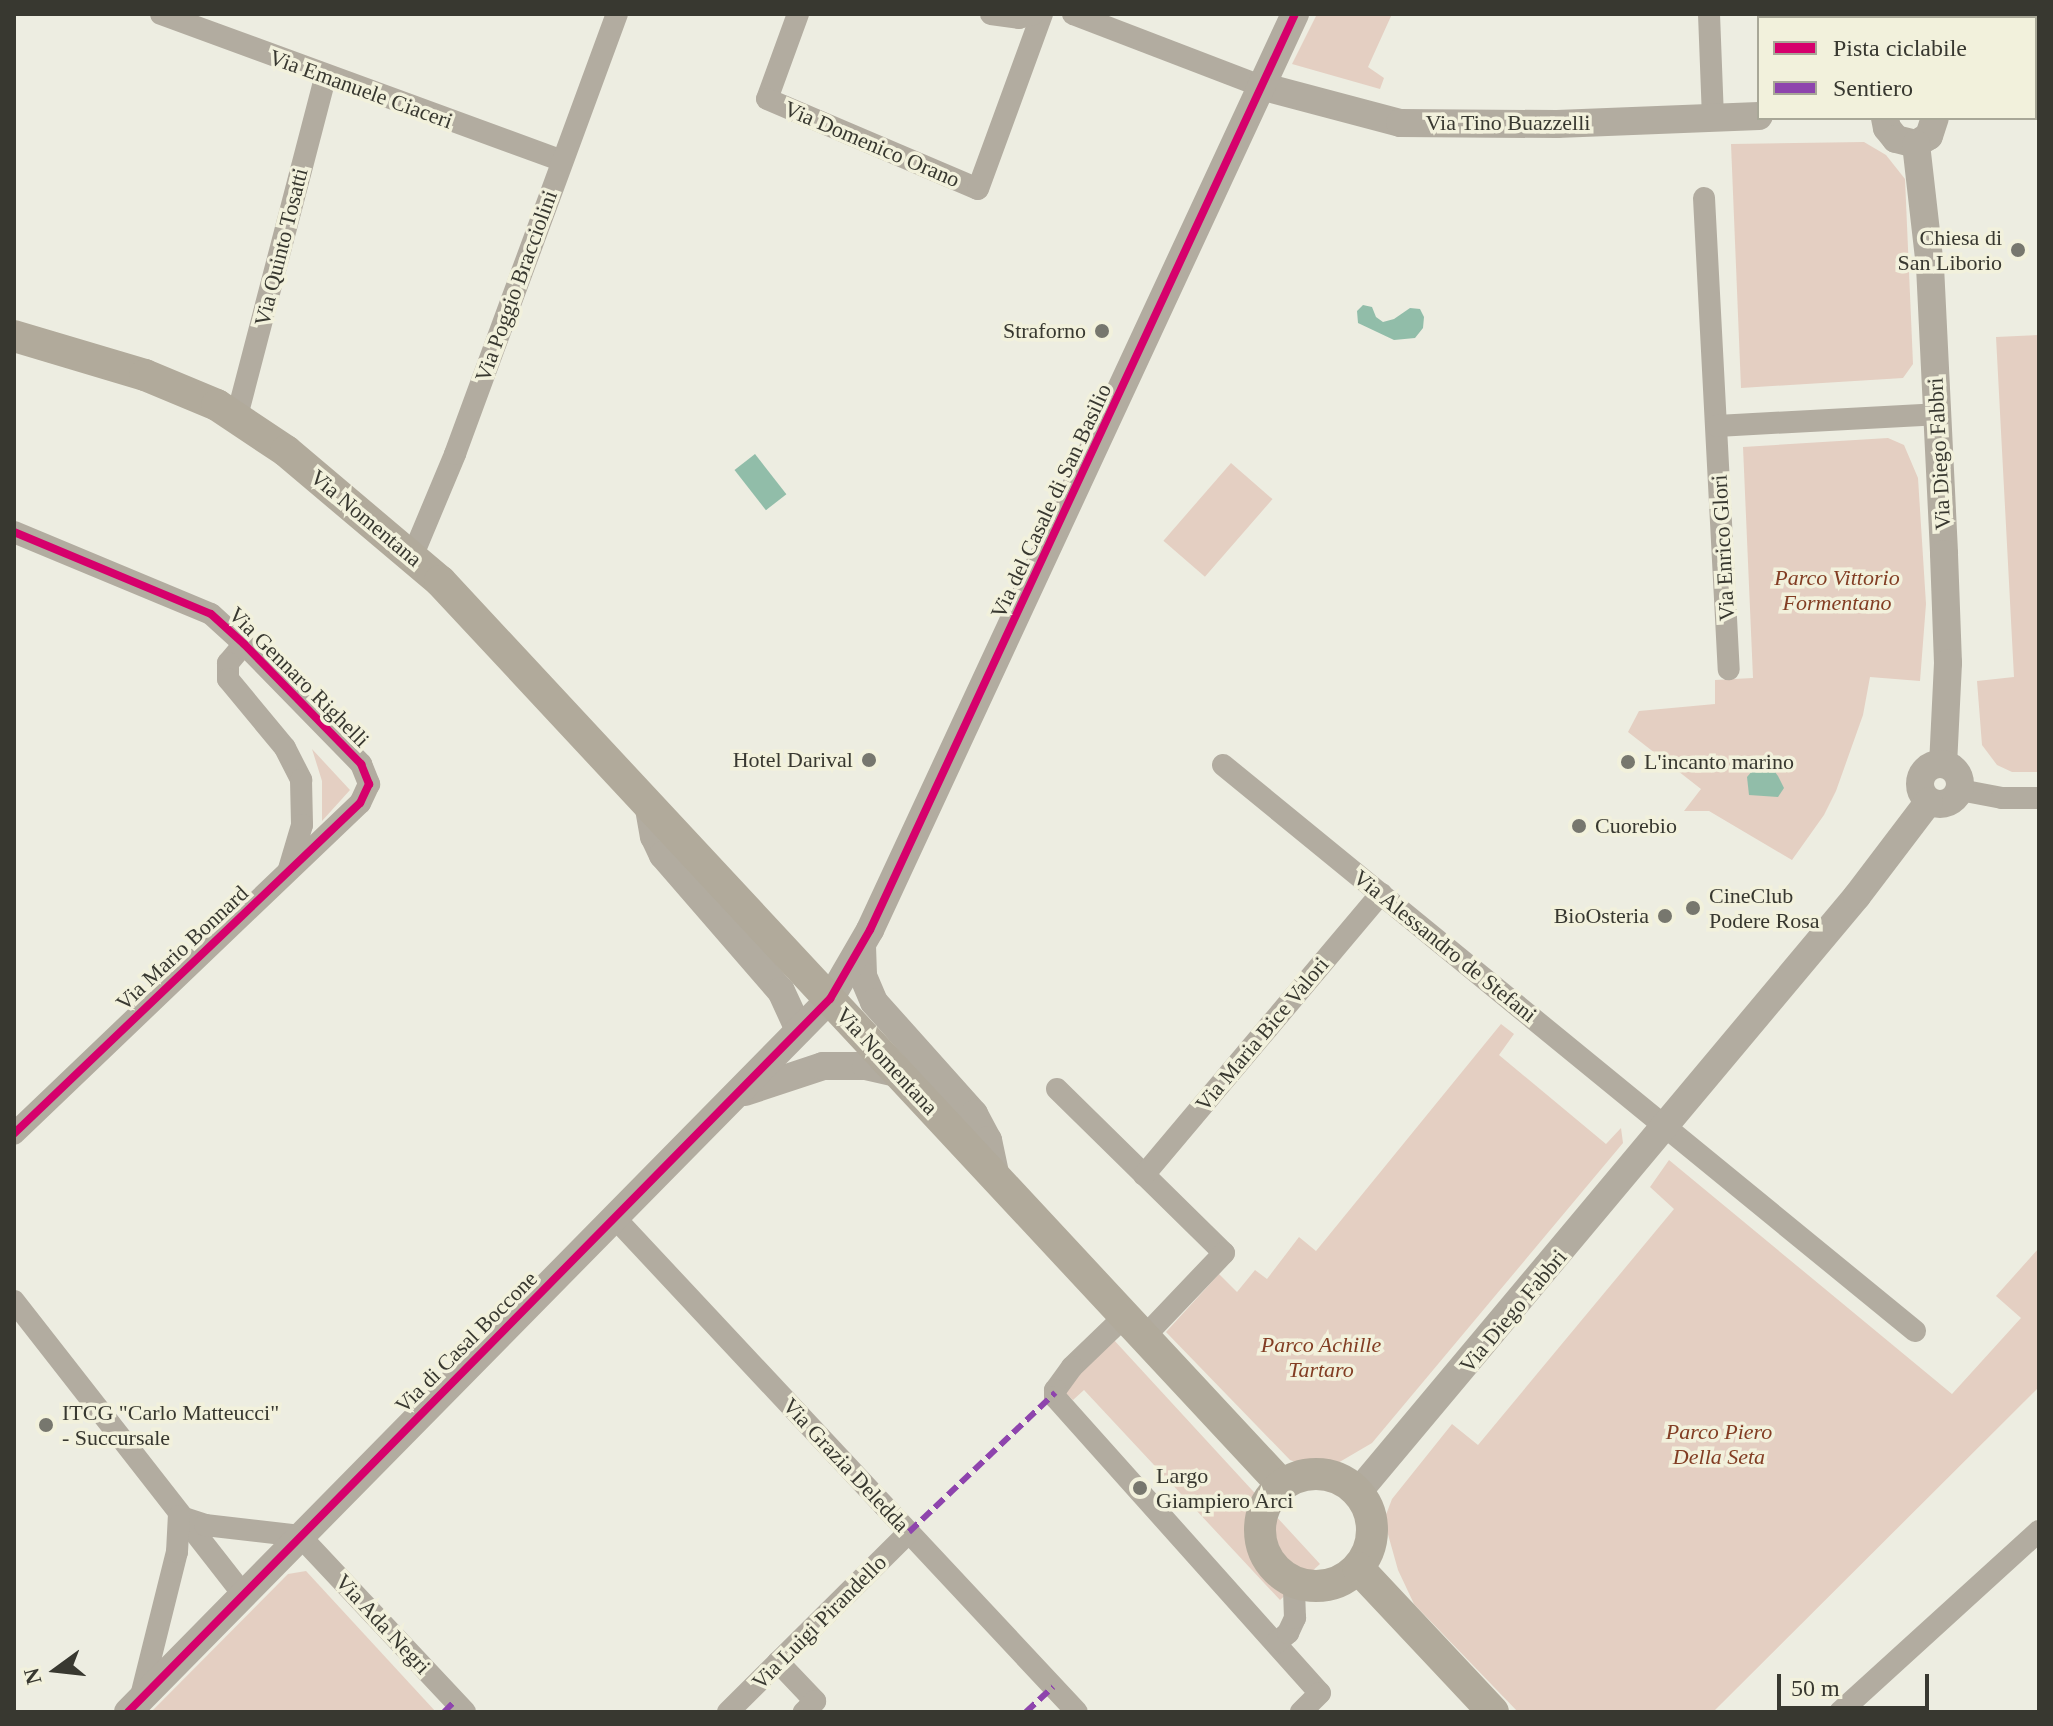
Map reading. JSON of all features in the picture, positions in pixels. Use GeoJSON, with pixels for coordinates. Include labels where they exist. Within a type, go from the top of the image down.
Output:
{"type":"FeatureCollection","features":[{"type":"Feature","properties":{"kind":"main road","name":"Via Nomentana"},"geometry":{"type":"LineString","coordinates":[[14,336],[145,375],[201,397],[237,416],[298,460],[412,557],[471,612],[1282,1485]]}},
{"type":"Feature","properties":{"kind":"main road"},"geometry":{"type":"LineString","coordinates":[[1325,1475],[1338,1478],[1358,1492],[1367,1506],[1372,1532],[1358,1568],[1334,1583],[1307,1585],[1294,1581],[1273,1565],[1262,1541],[1263,1514],[1282,1485],[1299,1477],[1325,1475]]}},
{"type":"Feature","properties":{"kind":"main road"},"geometry":{"type":"LineString","coordinates":[[1358,1568],[1493,1712]]}},
{"type":"Feature","properties":{"kind":"street","name":"Via Emanuele Ciaceri"},"geometry":{"type":"LineString","coordinates":[[161,14],[325,77],[562,161]]}},
{"type":"Feature","properties":{"kind":"street","name":"Via Poggio Bracciolini"},"geometry":{"type":"LineString","coordinates":[[412,557],[455,454],[617,14]]}},
{"type":"Feature","properties":{"kind":"street","name":"Via Domenico Orano"},"geometry":{"type":"LineString","coordinates":[[798,14],[767,99],[978,189],[1042,14]]}},
{"type":"Feature","properties":{"kind":"street"},"geometry":{"type":"LineString","coordinates":[[991,14],[1019,18],[1033,14]]}},
{"type":"Feature","properties":{"kind":"street"},"geometry":{"type":"LineString","coordinates":[[1073,14],[1261,86]]}},
{"type":"Feature","properties":{"kind":"street","name":"Via del Casale di San Basilio"},"geometry":{"type":"LineString","coordinates":[[830,999],[862,946],[1295,14]]}},
{"type":"Feature","properties":{"kind":"street"},"geometry":{"type":"LineString","coordinates":[[1709,14],[1713,118]]}},
{"type":"Feature","properties":{"kind":"street","name":"Via Quinto Tosatti"},"geometry":{"type":"LineString","coordinates":[[237,416],[325,77]]}},
{"type":"Feature","properties":{"kind":"street","name":"Via Tino Buazzelli"},"geometry":{"type":"LineString","coordinates":[[1261,86],[1400,123],[1557,124],[1757,116]]}},
{"type":"Feature","properties":{"kind":"street"},"geometry":{"type":"LineString","coordinates":[[1885,120],[1887,128],[1896,139],[1916,144],[1929,136],[1934,120]]}},
{"type":"Feature","properties":{"kind":"street","name":"Via Diego Fabbri"},"geometry":{"type":"LineString","coordinates":[[1916,144],[1930,266],[1948,663],[1943,764]]}},
{"type":"Feature","properties":{"kind":"street","name":"Via Enrico Glori"},"geometry":{"type":"LineString","coordinates":[[1704,198],[1729,669]]}},
{"type":"Feature","properties":{"kind":"street"},"geometry":{"type":"LineString","coordinates":[[1717,426],[1936,414]]}},
{"type":"Feature","properties":{"kind":"street","name":"Via Gennaro Righelli"},"geometry":{"type":"LineString","coordinates":[[14,532],[204,610],[244,644],[361,764],[369,784]]}},
{"type":"Feature","properties":{"kind":"street"},"geometry":{"type":"LineString","coordinates":[[244,644],[226,667],[228,679],[285,748],[301,780],[302,825],[285,876]]}},
{"type":"Feature","properties":{"kind":"street"},"geometry":{"type":"LineString","coordinates":[[1943,764],[1956,771],[1960,790],[1948,803],[1929,801],[1921,789],[1923,775],[1928,768],[1943,764]]}},
{"type":"Feature","properties":{"kind":"street","name":"Via Alessandro de Stefani"},"geometry":{"type":"LineString","coordinates":[[1223,765],[1666,1127]]}},
{"type":"Feature","properties":{"kind":"street","name":"Via Mario Bonnard"},"geometry":{"type":"LineString","coordinates":[[14,1134],[360,803],[369,784]]}},
{"type":"Feature","properties":{"kind":"street"},"geometry":{"type":"LineString","coordinates":[[1960,790],[2002,798],[2039,798]]}},
{"type":"Feature","properties":{"kind":"street","name":"Via Diego Fabbri"},"geometry":{"type":"LineString","coordinates":[[1358,1492],[1857,896],[1929,801]]}},
{"type":"Feature","properties":{"kind":"street"},"geometry":{"type":"LineString","coordinates":[[648,803],[654,836],[663,855],[781,991],[799,1030]]}},
{"type":"Feature","properties":{"kind":"street","name":"Via Maria Bice Valori"},"geometry":{"type":"LineString","coordinates":[[1144,1175],[1381,894]]}},
{"type":"Feature","properties":{"kind":"street","name":"Via Nomentana"},"geometry":{"type":"LineString","coordinates":[[862,946],[863,976],[874,1002],[974,1114],[988,1140],[996,1177]]}},
{"type":"Feature","properties":{"kind":"street","name":"Via di Casal Boccone"},"geometry":{"type":"LineString","coordinates":[[134,1706],[830,999]]}},
{"type":"Feature","properties":{"kind":"street","name":"Via di Casal Boccone"},"geometry":{"type":"LineString","coordinates":[[736,1095],[823,1066],[866,1066],[900,1074]]}},
{"type":"Feature","properties":{"kind":"street"},"geometry":{"type":"LineString","coordinates":[[1057,1089],[1224,1253],[1135,1326],[1072,1367],[1055,1390],[1058,1402],[1320,1693],[1301,1712]]}},
{"type":"Feature","properties":{"kind":"street"},"geometry":{"type":"LineString","coordinates":[[1666,1127],[1915,1331]]}},
{"type":"Feature","properties":{"kind":"street","name":"Via Grazia Deledda"},"geometry":{"type":"LineString","coordinates":[[615,1218],[1077,1712]]}},
{"type":"Feature","properties":{"kind":"street"},"geometry":{"type":"LineString","coordinates":[[14,1301],[243,1594]]}},
{"type":"Feature","properties":{"kind":"street"},"geometry":{"type":"LineString","coordinates":[[179,1516],[205,1525],[300,1536]]}},
{"type":"Feature","properties":{"kind":"street"},"geometry":{"type":"LineString","coordinates":[[134,1706],[177,1552],[179,1516]]}},
{"type":"Feature","properties":{"kind":"street"},"geometry":{"type":"LineString","coordinates":[[1840,1712],[2039,1531]]}},
{"type":"Feature","properties":{"kind":"street","name":"Via Luigi Pirandello"},"geometry":{"type":"LineString","coordinates":[[733,1710],[909,1532]]}},
{"type":"Feature","properties":{"kind":"street","name":"Via Ada Negri"},"geometry":{"type":"LineString","coordinates":[[300,1536],[465,1712]]}},
{"type":"Feature","properties":{"kind":"street"},"geometry":{"type":"LineString","coordinates":[[1276,1643],[1288,1633],[1295,1618],[1294,1581]]}},
{"type":"Feature","properties":{"kind":"street"},"geometry":{"type":"LineString","coordinates":[[778,1662],[815,1701],[804,1712]]}},
{"type":"Feature","properties":{"kind":"green space"},"geometry":{"type":"Polygon","coordinates":[[[1317,14],[1392,14],[1368,67],[1384,78],[1380,89],[1292,64],[1317,14]]]}},
{"type":"Feature","properties":{"kind":"green space"},"geometry":{"type":"Polygon","coordinates":[[[1864,142],[1886,155],[1905,179],[1913,364],[1903,378],[1741,388],[1731,144],[1864,142]]]}},
{"type":"Feature","properties":{"kind":"green space"},"geometry":{"type":"Polygon","coordinates":[[[2039,335],[2039,772],[2012,772],[1997,765],[1982,745],[1977,681],[2014,677],[1996,337],[2039,335]]]}},
{"type":"Feature","properties":{"kind":"green space","name":"Parco Vittorio Formentano"},"geometry":{"type":"Polygon","coordinates":[[[1888,438],[1904,445],[1918,478],[1926,604],[1920,681],[1870,677],[1863,715],[1836,791],[1824,815],[1792,860],[1709,811],[1684,811],[1701,789],[1628,732],[1639,711],[1715,704],[1715,680],[1753,678],[1743,447],[1888,438]]]}},
{"type":"Feature","properties":{"kind":"green space"},"geometry":{"type":"Polygon","coordinates":[[[1231,463],[1273,499],[1205,577],[1163,541],[1231,463]]]}},
{"type":"Feature","properties":{"kind":"green space"},"geometry":{"type":"Polygon","coordinates":[[[312,749],[350,790],[322,821],[322,781],[312,749]]]}},
{"type":"Feature","properties":{"kind":"green space","name":"Parco Achille Tartaro"},"geometry":{"type":"Polygon","coordinates":[[[1501,1024],[1514,1034],[1499,1055],[1606,1144],[1621,1128],[1623,1143],[1372,1443],[1331,1467],[1310,1468],[1290,1460],[1166,1332],[1219,1274],[1237,1292],[1255,1270],[1267,1279],[1299,1237],[1316,1251],[1501,1024]]]}},
{"type":"Feature","properties":{"kind":"green space","name":"Parco Piero Della Seta"},"geometry":{"type":"Polygon","coordinates":[[[1669,1160],[1952,1394],[2021,1318],[1996,1296],[2039,1248],[2039,1387],[1713,1712],[1518,1712],[1414,1604],[1398,1570],[1384,1520],[1392,1499],[1452,1424],[1478,1445],[1674,1209],[1650,1187],[1669,1160]]]}},
{"type":"Feature","properties":{"kind":"green space"},"geometry":{"type":"Polygon","coordinates":[[[1113,1339],[1320,1564],[1280,1600],[1084,1390],[1073,1400],[1063,1391],[1113,1339]]]}},
{"type":"Feature","properties":{"kind":"green space"},"geometry":{"type":"Polygon","coordinates":[[[306,1571],[436,1712],[151,1712],[288,1574],[306,1571]]]}},
{"type":"Feature","properties":{"kind":"shaded area"},"geometry":{"type":"Polygon","coordinates":[[[1363,305],[1372,307],[1376,317],[1383,322],[1394,319],[1410,308],[1420,309],[1424,317],[1423,328],[1415,338],[1394,340],[1358,323],[1357,311],[1363,305]]]}},
{"type":"Feature","properties":{"kind":"shaded area"},"geometry":{"type":"Polygon","coordinates":[[[755,454],[786,494],[766,510],[735,470],[755,454]]]}},
{"type":"Feature","properties":{"kind":"shaded area"},"geometry":{"type":"Polygon","coordinates":[[[1758,764],[1769,764],[1778,776],[1784,788],[1778,797],[1749,795],[1747,777],[1758,764]]]}},
{"type":"Feature","properties":{"kind":"marked path"},"geometry":{"type":"LineString","coordinates":[[909,1532],[1055,1393]]}},
{"type":"Feature","properties":{"kind":"marked path"},"geometry":{"type":"LineString","coordinates":[[1026,1712],[1053,1687]]}},
{"type":"Feature","properties":{"kind":"marked path"},"geometry":{"type":"LineString","coordinates":[[444,1712],[455,1701]]}},
{"type":"Feature","properties":{"kind":"cycle path"},"geometry":{"type":"LineString","coordinates":[[128,1712],[830,999],[870,930],[1295,14]]}},
{"type":"Feature","properties":{"kind":"cycle path"},"geometry":{"type":"LineString","coordinates":[[14,532],[211,614],[361,764],[369,784],[360,803],[14,1134]]}},
{"type":"Feature","properties":{"kind":"place","name":"Chiesa di San Liborio"},"geometry":{"type":"Point","coordinates":[2018,250]}},
{"type":"Feature","properties":{"kind":"place","name":"Straforno"},"geometry":{"type":"Point","coordinates":[1102,331]}},
{"type":"Feature","properties":{"kind":"place","name":"Hotel Darival"},"geometry":{"type":"Point","coordinates":[869,760]}},
{"type":"Feature","properties":{"kind":"place","name":"L'incanto marino"},"geometry":{"type":"Point","coordinates":[1628,762]}},
{"type":"Feature","properties":{"kind":"place","name":"Cuorebio"},"geometry":{"type":"Point","coordinates":[1579,826]}},
{"type":"Feature","properties":{"kind":"place","name":"CineClub Podere Rosa"},"geometry":{"type":"Point","coordinates":[1693,908]}},
{"type":"Feature","properties":{"kind":"place","name":"BioOsteria"},"geometry":{"type":"Point","coordinates":[1665,916]}},
{"type":"Feature","properties":{"kind":"place","name":"ITCG \"Carlo Matteucci\" - Succursale"},"geometry":{"type":"Point","coordinates":[46,1425]}},
{"type":"Feature","properties":{"kind":"place","name":"Largo Giampiero Arci"},"geometry":{"type":"Point","coordinates":[1140,1488]}}]}
